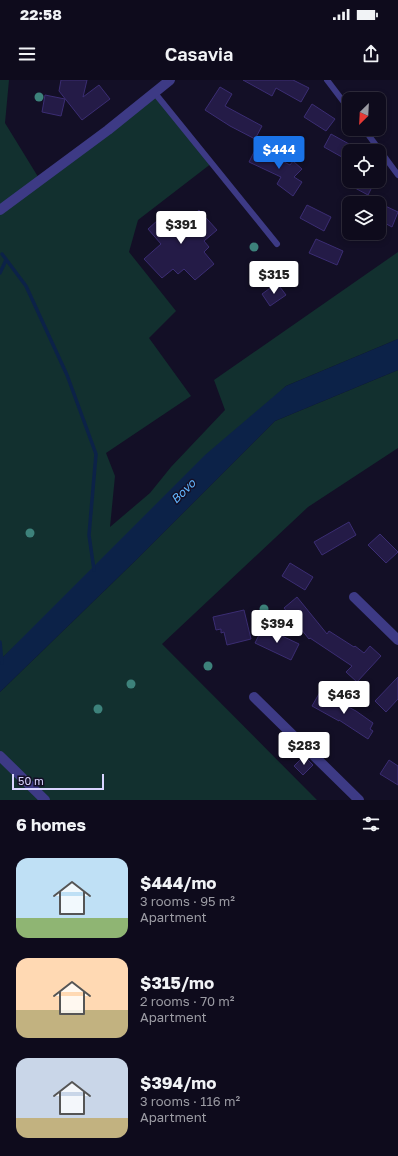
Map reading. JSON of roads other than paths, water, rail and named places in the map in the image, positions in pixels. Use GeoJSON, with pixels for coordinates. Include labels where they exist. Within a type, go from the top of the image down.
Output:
{"type":"FeatureCollection","features":[{"type":"Feature","properties":{"kind":"street"},"geometry":{"type":"LineString","coordinates":[[0,210],[108,130],[170,80]]}},
{"type":"Feature","properties":{"kind":"street"},"geometry":{"type":"LineString","coordinates":[[354,597],[398,640]]}},
{"type":"Feature","properties":{"kind":"street"},"geometry":{"type":"LineString","coordinates":[[254,697],[359,800]]}},
{"type":"Feature","properties":{"kind":"street"},"geometry":{"type":"LineString","coordinates":[[0,756],[45,800]]}},
{"type":"Feature","properties":{"kind":"lane"},"geometry":{"type":"LineString","coordinates":[[327,80],[342,100]]}},
{"type":"Feature","properties":{"kind":"lane"},"geometry":{"type":"LineString","coordinates":[[154,92],[277,244]]}},
{"type":"Feature","properties":{"kind":"lane"},"geometry":{"type":"LineString","coordinates":[[369,136],[398,175]]}},
{"type":"Feature","properties":{"kind":"water","name":"Bovo"},"geometry":{"type":"Polygon","coordinates":[[[398,339],[398,370],[275,421],[135,561],[0,692],[0,660],[205,455],[286,386],[398,339]]]}},
{"type":"Feature","properties":{"kind":"waterway"},"geometry":{"type":"LineString","coordinates":[[2,254],[26,286],[67,375],[96,454],[89,535],[94,570]]}},
{"type":"Feature","properties":{"kind":"waterway"},"geometry":{"type":"LineString","coordinates":[[0,273],[6,260]]}},
{"type":"Feature","properties":{"kind":"waterway"},"geometry":{"type":"LineString","coordinates":[[0,642],[2,663]]}}]}
